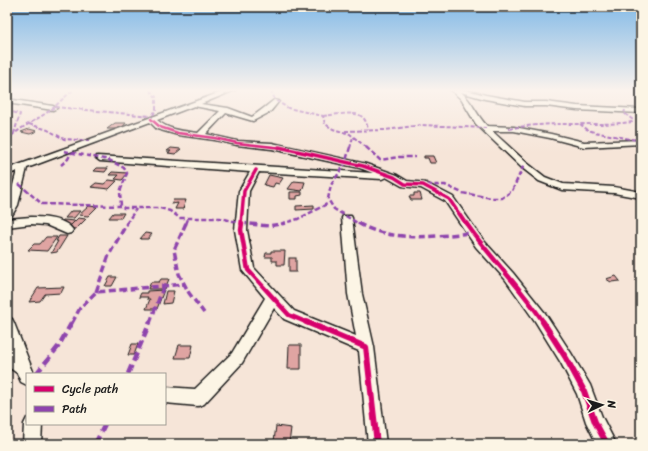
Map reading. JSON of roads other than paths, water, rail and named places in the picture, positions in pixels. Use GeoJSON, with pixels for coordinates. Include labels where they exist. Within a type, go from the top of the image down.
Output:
{"type":"FeatureCollection","features":[{"type":"Feature","properties":{"kind":"street"},"geometry":{"type":"LineString","coordinates":[[7,172],[173,111]]}},
{"type":"Feature","properties":{"kind":"street"},"geometry":{"type":"LineString","coordinates":[[200,136],[224,111]]}},
{"type":"Feature","properties":{"kind":"street"},"geometry":{"type":"LineString","coordinates":[[228,111],[239,117],[253,119],[265,111]]}},
{"type":"Feature","properties":{"kind":"street"},"geometry":{"type":"LineString","coordinates":[[472,111],[476,118],[528,169],[552,184],[579,189],[614,190],[641,195]]}},
{"type":"Feature","properties":{"kind":"street"},"geometry":{"type":"LineString","coordinates":[[151,119],[155,124],[178,133],[238,143],[272,146],[364,166],[394,177],[405,184],[424,185],[449,199],[480,244],[509,276],[540,317],[566,358],[580,384],[595,422],[608,444]]}},
{"type":"Feature","properties":{"kind":"street"},"geometry":{"type":"LineString","coordinates":[[486,128],[522,130],[584,145],[641,142]]}},
{"type":"Feature","properties":{"kind":"street"},"geometry":{"type":"LineString","coordinates":[[100,158],[256,170],[394,177]]}},
{"type":"Feature","properties":{"kind":"street"},"geometry":{"type":"LineString","coordinates":[[7,214],[13,205],[23,166]]}},
{"type":"Feature","properties":{"kind":"street"},"geometry":{"type":"LineString","coordinates":[[256,170],[244,190],[241,230],[248,270],[290,315],[366,347]]}},
{"type":"Feature","properties":{"kind":"street"},"geometry":{"type":"LineString","coordinates":[[348,218],[355,294],[366,347],[377,444]]}},
{"type":"Feature","properties":{"kind":"street"},"geometry":{"type":"LineString","coordinates":[[7,222],[36,220],[53,222],[67,230]]}},
{"type":"Feature","properties":{"kind":"street"},"geometry":{"type":"LineString","coordinates":[[166,395],[198,398],[237,358],[273,297]]}},
{"type":"Feature","properties":{"kind":"street"},"geometry":{"type":"LineString","coordinates":[[7,323],[26,374]]}},
{"type":"Feature","properties":{"kind":"street"},"geometry":{"type":"LineString","coordinates":[[7,357],[26,374]]}},
{"type":"Feature","properties":{"kind":"street"},"geometry":{"type":"LineString","coordinates":[[32,444],[33,425]]}}]}
